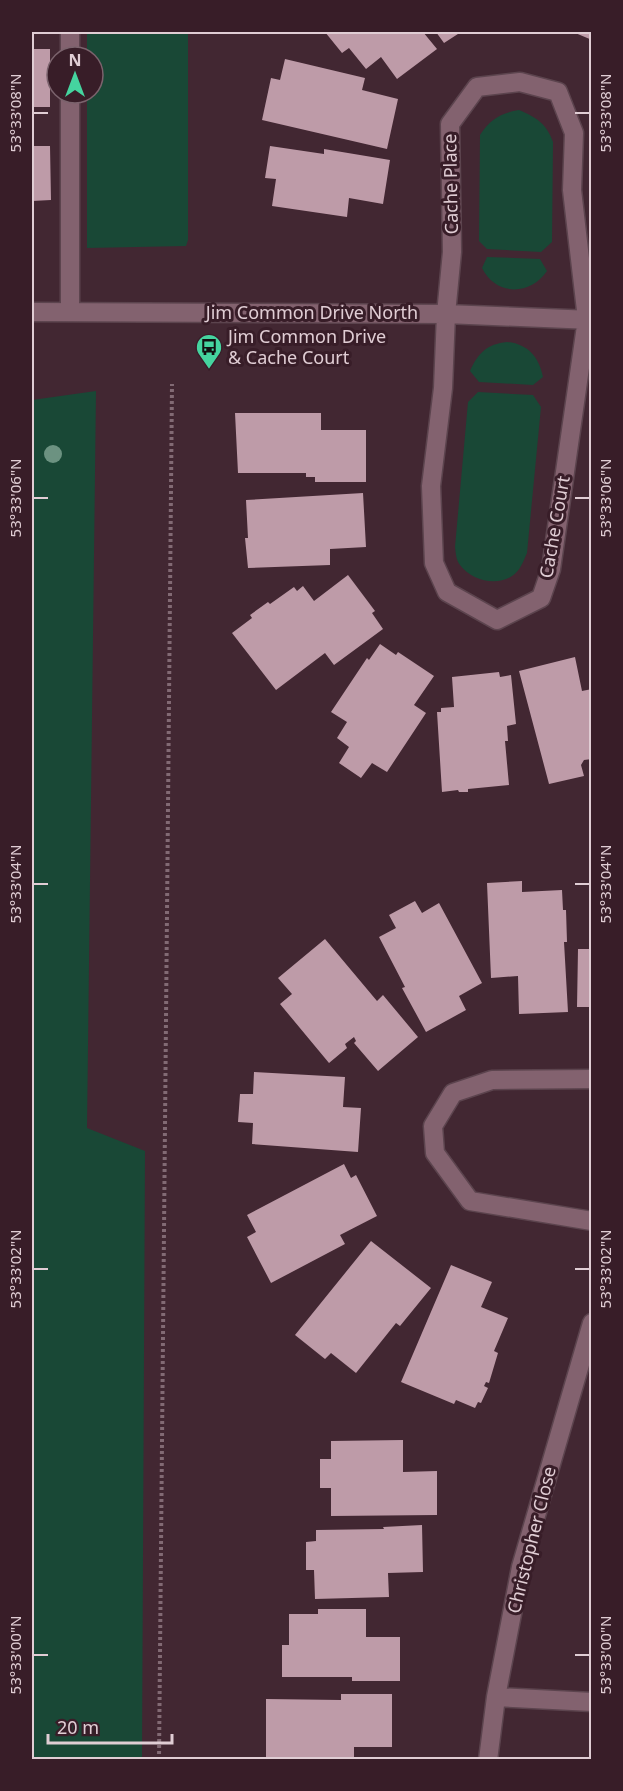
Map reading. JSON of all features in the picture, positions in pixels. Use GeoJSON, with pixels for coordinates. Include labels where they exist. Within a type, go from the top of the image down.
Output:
{"type":"FeatureCollection","features":[{"type":"Feature","properties":{"kind":"street","name":"Cache Place"},"geometry":{"type":"LineString","coordinates":[[446,314],[452,252],[450,124],[477,87],[520,82],[558,92],[574,133],[572,190],[589,320]]}},
{"type":"Feature","properties":{"kind":"street"},"geometry":{"type":"LineString","coordinates":[[70,105],[70,312]]}},
{"type":"Feature","properties":{"kind":"street","name":"Jim Common Drive North"},"geometry":{"type":"LineString","coordinates":[[32,312],[446,314],[589,320]]}},
{"type":"Feature","properties":{"kind":"street","name":"Cache Court"},"geometry":{"type":"LineString","coordinates":[[446,314],[443,388],[431,486],[434,563],[447,592],[496,620],[541,598],[551,569],[589,320]]}},
{"type":"Feature","properties":{"kind":"street"},"geometry":{"type":"LineString","coordinates":[[591,1079],[492,1080],[453,1093],[433,1125],[435,1153],[471,1201],[591,1221]]}},
{"type":"Feature","properties":{"kind":"street","name":"Christopher Close"},"geometry":{"type":"LineString","coordinates":[[488,1760],[496,1697],[521,1567],[591,1323]]}},
{"type":"Feature","properties":{"kind":"street"},"geometry":{"type":"LineString","coordinates":[[496,1697],[591,1702]]}},
{"type":"Feature","properties":{"kind":"path"},"geometry":{"type":"LineString","coordinates":[[159,1760],[172,384]]}},
{"type":"Feature","properties":{"kind":"green space"},"geometry":{"type":"Polygon","coordinates":[[[87,32],[188,32],[188,240],[186,246],[87,248],[87,105],[105,105],[105,45],[87,45],[87,32]]]}},
{"type":"Feature","properties":{"kind":"green space"},"geometry":{"type":"Polygon","coordinates":[[[519,110],[540,122],[548,130],[553,142],[552,242],[541,252],[487,249],[479,241],[480,135],[496,118],[519,110]]]}},
{"type":"Feature","properties":{"kind":"green space"},"geometry":{"type":"Polygon","coordinates":[[[487,257],[540,259],[547,271],[532,285],[523,288],[504,288],[488,277],[482,268],[487,257]]]}},
{"type":"Feature","properties":{"kind":"green space"},"geometry":{"type":"Polygon","coordinates":[[[507,342],[527,349],[539,363],[543,377],[533,385],[479,382],[470,371],[484,350],[507,342]]]}},
{"type":"Feature","properties":{"kind":"green space"},"geometry":{"type":"Polygon","coordinates":[[[96,391],[87,1128],[145,1151],[142,1759],[32,1760],[32,400],[96,391]]]}},
{"type":"Feature","properties":{"kind":"green space"},"geometry":{"type":"Polygon","coordinates":[[[478,392],[533,395],[541,407],[527,553],[515,574],[499,581],[484,580],[471,575],[460,565],[456,557],[468,402],[478,392]]]}},
{"type":"Feature","properties":{"kind":"building"},"geometry":{"type":"Polygon","coordinates":[[[325,32],[423,32],[437,49],[397,79],[381,57],[366,69],[349,48],[342,53],[325,32]]]}},
{"type":"Feature","properties":{"kind":"building"},"geometry":{"type":"Polygon","coordinates":[[[436,32],[461,32],[444,43],[436,32]]]}},
{"type":"Feature","properties":{"kind":"building"},"geometry":{"type":"Polygon","coordinates":[[[573,32],[592,32],[592,40],[573,32]]]}},
{"type":"Feature","properties":{"kind":"building"},"geometry":{"type":"Polygon","coordinates":[[[32,49],[45,49],[45,105],[50,105],[50,107],[32,107],[32,49]]]}},
{"type":"Feature","properties":{"kind":"building"},"geometry":{"type":"Polygon","coordinates":[[[285,59],[365,78],[362,90],[398,99],[387,149],[262,120],[271,78],[280,80],[285,59]]]}},
{"type":"Feature","properties":{"kind":"building"},"geometry":{"type":"Polygon","coordinates":[[[32,146],[50,146],[51,200],[32,201],[32,146]]]}},
{"type":"Feature","properties":{"kind":"building"},"geometry":{"type":"Polygon","coordinates":[[[270,146],[324,154],[324,149],[390,160],[383,204],[349,198],[347,217],[272,206],[276,179],[265,178],[270,146]]]}},
{"type":"Feature","properties":{"kind":"building"},"geometry":{"type":"Polygon","coordinates":[[[235,413],[321,413],[321,430],[366,430],[366,482],[315,482],[315,477],[306,477],[306,473],[238,473],[235,413]]]}},
{"type":"Feature","properties":{"kind":"building"},"geometry":{"type":"Polygon","coordinates":[[[363,493],[366,547],[330,549],[330,565],[248,568],[245,538],[248,538],[246,500],[363,493]]]}},
{"type":"Feature","properties":{"kind":"building"},"geometry":{"type":"Polygon","coordinates":[[[348,575],[375,611],[372,613],[383,629],[334,665],[325,653],[276,690],[232,633],[252,618],[250,615],[294,587],[297,591],[303,586],[314,601],[348,575]]]}},
{"type":"Feature","properties":{"kind":"building"},"geometry":{"type":"Polygon","coordinates":[[[380,644],[396,655],[398,652],[434,676],[414,705],[426,713],[387,772],[372,763],[361,778],[339,763],[349,747],[337,738],[347,722],[331,712],[367,658],[369,660],[380,644]]]}},
{"type":"Feature","properties":{"kind":"building"},"geometry":{"type":"Polygon","coordinates":[[[575,657],[582,691],[592,689],[592,759],[584,760],[581,765],[584,776],[549,784],[519,671],[575,657]]]}},
{"type":"Feature","properties":{"kind":"building"},"geometry":{"type":"Polygon","coordinates":[[[499,672],[500,677],[511,675],[516,724],[507,726],[508,741],[505,741],[509,785],[468,789],[468,792],[458,790],[442,792],[437,712],[441,712],[441,708],[454,707],[452,677],[499,672]]]}},
{"type":"Feature","properties":{"kind":"building"},"geometry":{"type":"Polygon","coordinates":[[[522,881],[522,892],[562,890],[563,910],[566,910],[567,942],[564,942],[568,1012],[519,1014],[518,976],[491,978],[487,883],[522,881]]]}},
{"type":"Feature","properties":{"kind":"building"},"geometry":{"type":"Polygon","coordinates":[[[415,901],[422,913],[439,903],[482,983],[459,996],[466,1010],[426,1032],[402,988],[405,987],[379,937],[396,928],[389,915],[415,901]]]}},
{"type":"Feature","properties":{"kind":"building"},"geometry":{"type":"Polygon","coordinates":[[[325,939],[377,1001],[383,995],[418,1037],[378,1071],[354,1043],[356,1041],[354,1037],[345,1044],[347,1048],[329,1063],[280,1004],[292,994],[278,978],[325,939]]]}},
{"type":"Feature","properties":{"kind":"building"},"geometry":{"type":"Polygon","coordinates":[[[578,949],[592,949],[592,1007],[577,1007],[578,949]]]}},
{"type":"Feature","properties":{"kind":"building"},"geometry":{"type":"Polygon","coordinates":[[[254,1072],[345,1077],[343,1107],[361,1108],[358,1152],[252,1144],[253,1123],[238,1122],[240,1094],[253,1094],[254,1072]]]}},
{"type":"Feature","properties":{"kind":"building"},"geometry":{"type":"Polygon","coordinates":[[[344,1164],[351,1178],[356,1175],[377,1216],[340,1235],[345,1244],[271,1283],[247,1237],[256,1232],[247,1215],[344,1164]]]}},
{"type":"Feature","properties":{"kind":"building"},"geometry":{"type":"Polygon","coordinates":[[[371,1241],[431,1288],[400,1326],[396,1323],[356,1373],[331,1353],[325,1359],[295,1335],[371,1241]]]}},
{"type":"Feature","properties":{"kind":"building"},"geometry":{"type":"Polygon","coordinates":[[[451,1265],[492,1282],[481,1307],[508,1318],[494,1351],[498,1353],[489,1383],[486,1382],[484,1386],[488,1388],[481,1403],[478,1402],[475,1408],[456,1400],[454,1404],[401,1382],[451,1265]]]}},
{"type":"Feature","properties":{"kind":"building"},"geometry":{"type":"Polygon","coordinates":[[[403,1440],[403,1472],[437,1471],[437,1515],[331,1516],[331,1488],[320,1488],[320,1459],[331,1459],[331,1441],[403,1440]]]}},
{"type":"Feature","properties":{"kind":"building"},"geometry":{"type":"Polygon","coordinates":[[[422,1525],[423,1572],[388,1573],[389,1597],[315,1599],[314,1570],[306,1570],[306,1542],[316,1541],[316,1530],[384,1529],[383,1527],[422,1525]]]}},
{"type":"Feature","properties":{"kind":"building"},"geometry":{"type":"Polygon","coordinates":[[[318,1609],[366,1609],[366,1637],[400,1637],[400,1681],[352,1681],[352,1677],[282,1677],[282,1645],[289,1645],[289,1614],[318,1614],[318,1609]]]}},
{"type":"Feature","properties":{"kind":"building"},"geometry":{"type":"Polygon","coordinates":[[[341,1694],[392,1694],[392,1747],[354,1747],[354,1760],[266,1760],[266,1699],[341,1700],[341,1694]]]}},
{"type":"Feature","properties":{"kind":"place","name":"Jim Common Drive & Cache Court"},"geometry":{"type":"Point","coordinates":[209,370]}}]}
